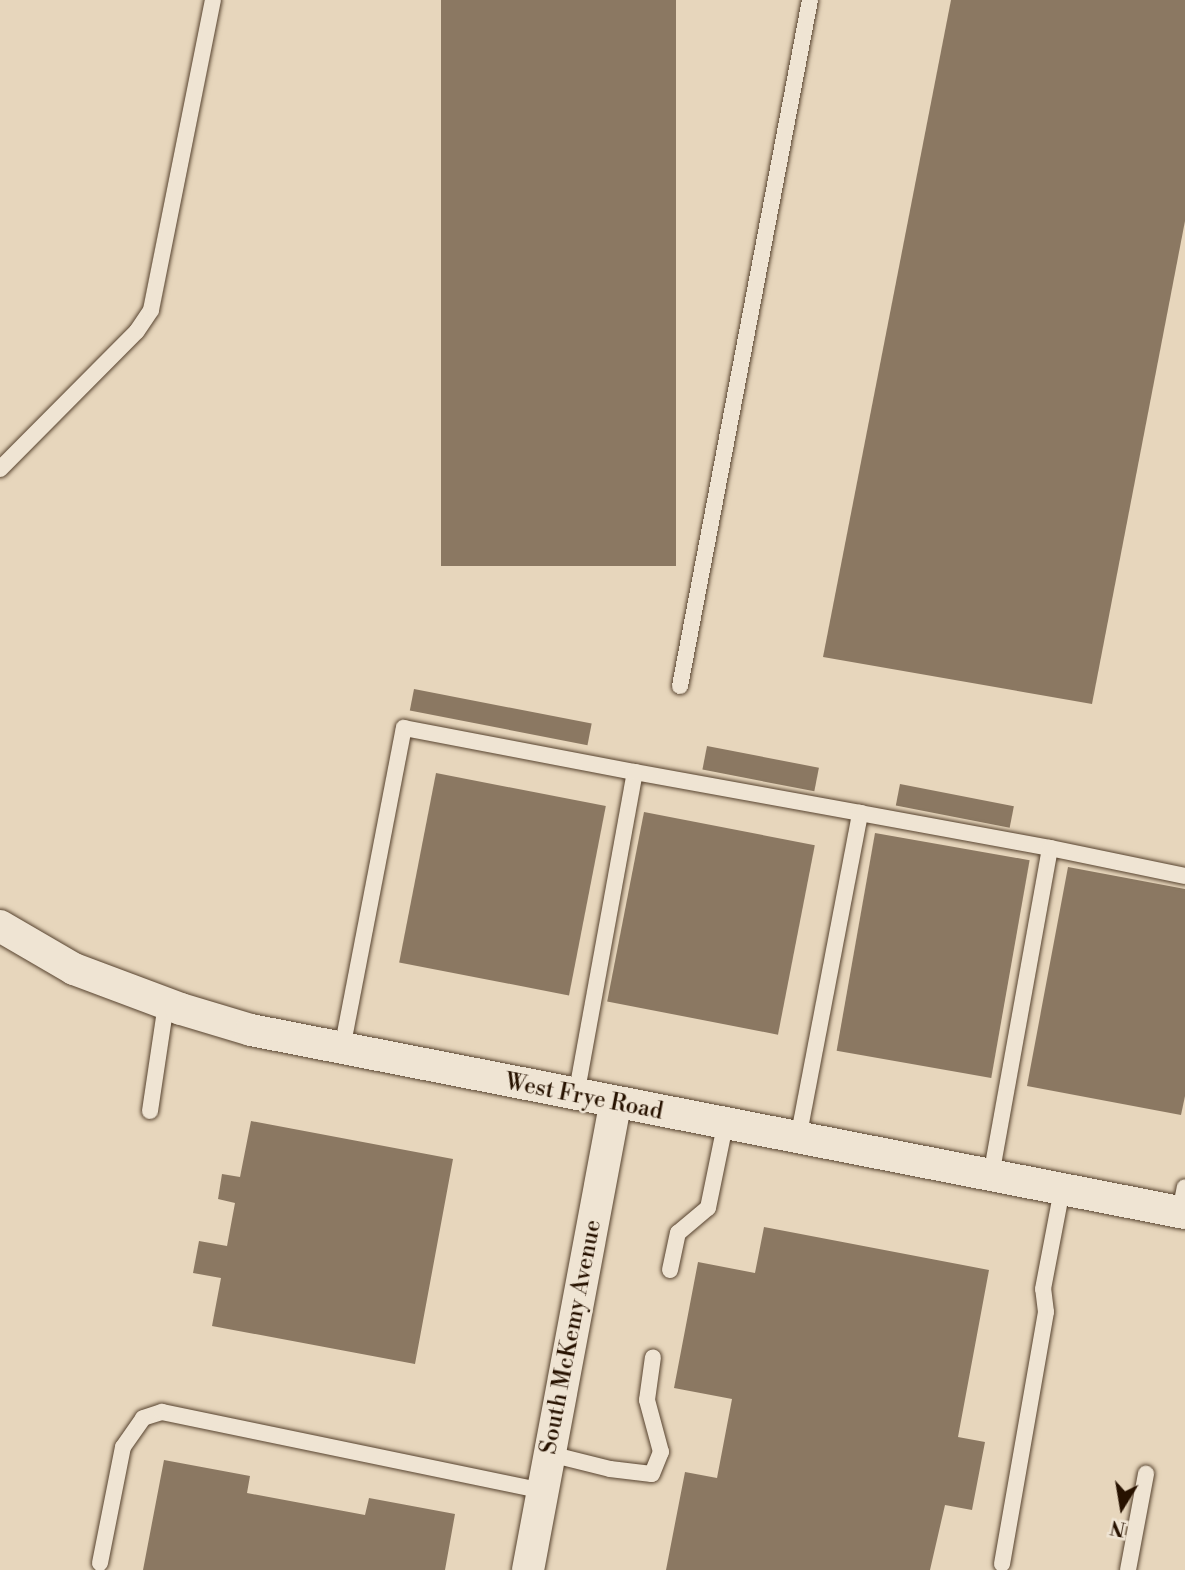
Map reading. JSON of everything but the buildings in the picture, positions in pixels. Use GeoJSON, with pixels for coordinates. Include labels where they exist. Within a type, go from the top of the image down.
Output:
{"type":"FeatureCollection","features":[{"type":"Feature","properties":{"kind":"street","name":"West Frye Road"},"geometry":{"type":"LineString","coordinates":[[0,926],[74,969],[166,1004],[251,1030],[615,1104],[991,1176],[1062,1189],[1183,1204]]}},
{"type":"Feature","properties":{"kind":"street","name":"South McKemy Avenue"},"geometry":{"type":"LineString","coordinates":[[528,1570],[615,1104]]}},
{"type":"Feature","properties":{"kind":"lane"},"geometry":{"type":"LineString","coordinates":[[0,468],[137,331],[151,310],[213,0]]}},
{"type":"Feature","properties":{"kind":"lane"},"geometry":{"type":"LineString","coordinates":[[680,686],[810,0]]}},
{"type":"Feature","properties":{"kind":"lane"},"geometry":{"type":"LineString","coordinates":[[342,1049],[404,729],[1050,848],[1185,876]]}},
{"type":"Feature","properties":{"kind":"lane"},"geometry":{"type":"LineString","coordinates":[[576,1096],[635,772]]}},
{"type":"Feature","properties":{"kind":"lane"},"geometry":{"type":"LineString","coordinates":[[798,1139],[860,813]]}},
{"type":"Feature","properties":{"kind":"lane"},"geometry":{"type":"LineString","coordinates":[[991,1176],[1050,848]]}},
{"type":"Feature","properties":{"kind":"lane"},"geometry":{"type":"LineString","coordinates":[[150,1111],[166,1004]]}},
{"type":"Feature","properties":{"kind":"lane"},"geometry":{"type":"LineString","coordinates":[[670,1270],[678,1233],[708,1208],[725,1125]]}},
{"type":"Feature","properties":{"kind":"lane"},"geometry":{"type":"LineString","coordinates":[[1002,1563],[1046,1312],[1042,1289],[1062,1189]]}},
{"type":"Feature","properties":{"kind":"lane"},"geometry":{"type":"LineString","coordinates":[[550,1454],[610,1469],[652,1474],[661,1452],[647,1400],[653,1357]]}},
{"type":"Feature","properties":{"kind":"lane"},"geometry":{"type":"LineString","coordinates":[[100,1563],[123,1447],[143,1418],[162,1412],[543,1491]]}},
{"type":"Feature","properties":{"kind":"lane"},"geometry":{"type":"LineString","coordinates":[[1128,1570],[1146,1474]]}}]}
